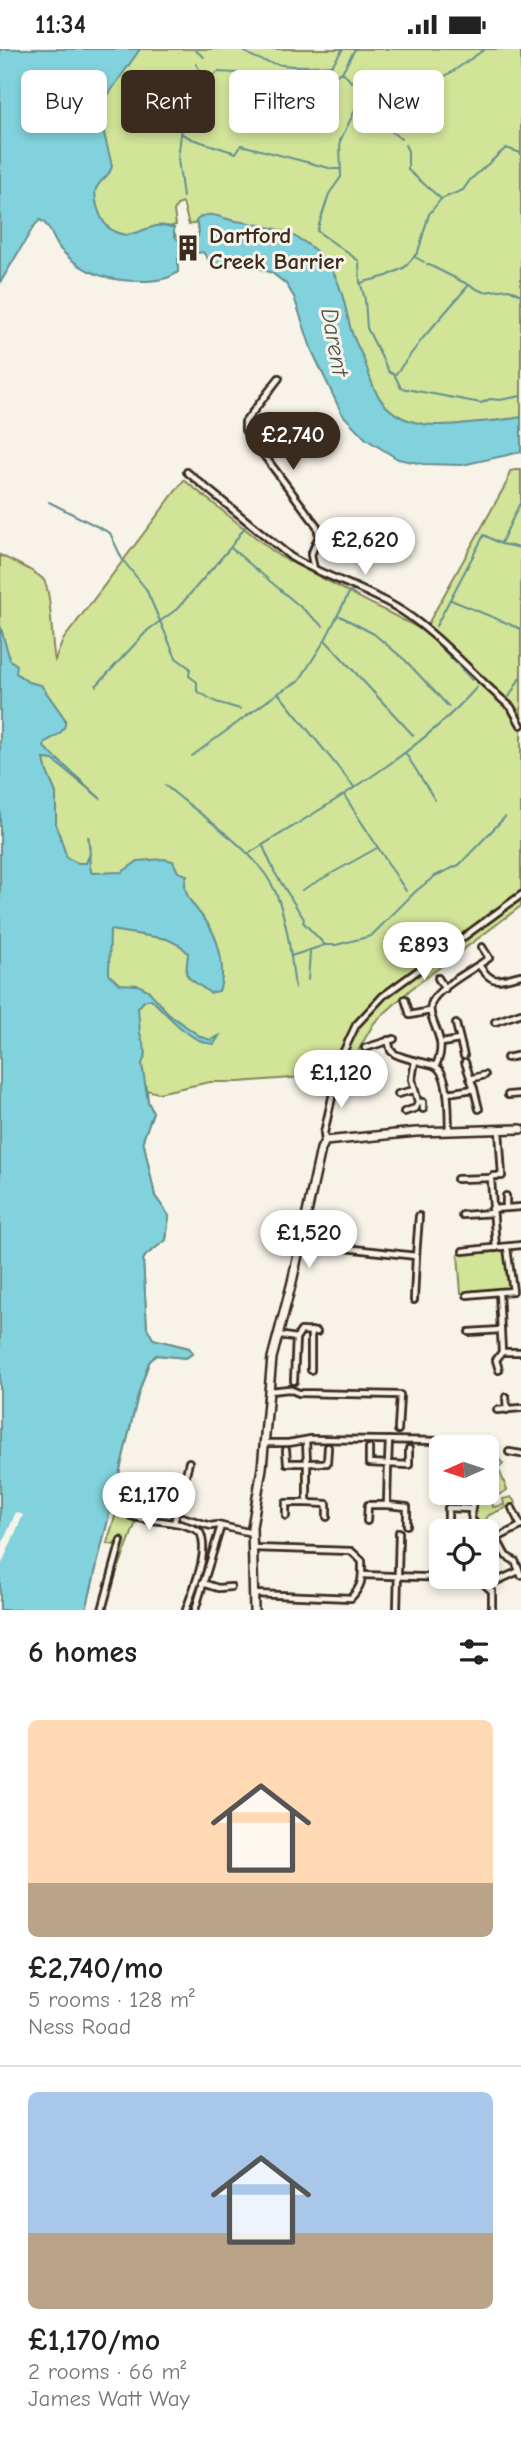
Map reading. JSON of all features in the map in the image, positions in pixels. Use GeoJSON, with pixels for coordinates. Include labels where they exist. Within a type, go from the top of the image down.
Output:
{"type":"FeatureCollection","features":[{"type":"Feature","properties":{"kind":"street"},"geometry":{"type":"LineString","coordinates":[[279,378],[245,422],[245,430],[317,526],[318,536],[310,555],[315,570]]}},
{"type":"Feature","properties":{"kind":"street"},"geometry":{"type":"LineString","coordinates":[[187,472],[277,547],[315,570],[355,586],[403,612],[511,707],[521,725]]}},
{"type":"Feature","properties":{"kind":"street"},"geometry":{"type":"LineString","coordinates":[[254,1610],[252,1533],[277,1335],[325,1141],[324,1133],[335,1079],[347,1041],[356,1025],[383,996],[521,895]]}},
{"type":"Feature","properties":{"kind":"street"},"geometry":{"type":"LineString","coordinates":[[436,1065],[442,1051],[442,1042],[430,1011],[435,996],[489,958],[482,947]]}},
{"type":"Feature","properties":{"kind":"street"},"geometry":{"type":"LineString","coordinates":[[479,965],[488,979],[494,981],[521,975]]}},
{"type":"Feature","properties":{"kind":"street"},"geometry":{"type":"LineString","coordinates":[[438,978],[445,989]]}},
{"type":"Feature","properties":{"kind":"street"},"geometry":{"type":"LineString","coordinates":[[405,999],[410,1014],[430,1011]]}},
{"type":"Feature","properties":{"kind":"street"},"geometry":{"type":"LineString","coordinates":[[495,1021],[521,1013]]}},
{"type":"Feature","properties":{"kind":"street"},"geometry":{"type":"LineString","coordinates":[[456,1024],[480,1109]]}},
{"type":"Feature","properties":{"kind":"street"},"geometry":{"type":"LineString","coordinates":[[365,1048],[391,1039],[391,1051],[415,1061],[436,1065],[442,1073],[447,1093],[449,1131]]}},
{"type":"Feature","properties":{"kind":"street"},"geometry":{"type":"LineString","coordinates":[[442,1042],[459,1040]]}},
{"type":"Feature","properties":{"kind":"street"},"geometry":{"type":"LineString","coordinates":[[507,1058],[521,1055]]}},
{"type":"Feature","properties":{"kind":"street"},"geometry":{"type":"LineString","coordinates":[[404,1112],[416,1108],[418,1102],[412,1079],[415,1061]]}},
{"type":"Feature","properties":{"kind":"street"},"geometry":{"type":"LineString","coordinates":[[470,1079],[485,1075]]}},
{"type":"Feature","properties":{"kind":"street"},"geometry":{"type":"LineString","coordinates":[[447,1093],[474,1089]]}},
{"type":"Feature","properties":{"kind":"street"},"geometry":{"type":"LineString","coordinates":[[398,1094],[414,1090]]}},
{"type":"Feature","properties":{"kind":"street"},"geometry":{"type":"LineString","coordinates":[[508,1095],[521,1094]]}},
{"type":"Feature","properties":{"kind":"street"},"geometry":{"type":"LineString","coordinates":[[418,1102],[423,1102],[423,1109]]}},
{"type":"Feature","properties":{"kind":"street"},"geometry":{"type":"LineString","coordinates":[[325,1141],[394,1134],[521,1129]]}},
{"type":"Feature","properties":{"kind":"street"},"geometry":{"type":"LineString","coordinates":[[457,1179],[502,1176],[499,1130]]}},
{"type":"Feature","properties":{"kind":"street"},"geometry":{"type":"LineString","coordinates":[[492,1178],[496,1248]]}},
{"type":"Feature","properties":{"kind":"street"},"geometry":{"type":"LineString","coordinates":[[506,1196],[506,1208]]}},
{"type":"Feature","properties":{"kind":"street"},"geometry":{"type":"LineString","coordinates":[[462,1215],[521,1207]]}},
{"type":"Feature","properties":{"kind":"street"},"geometry":{"type":"LineString","coordinates":[[414,1300],[419,1216]]}},
{"type":"Feature","properties":{"kind":"street"},"geometry":{"type":"LineString","coordinates":[[301,1243],[416,1256]]}},
{"type":"Feature","properties":{"kind":"street"},"geometry":{"type":"LineString","coordinates":[[463,1251],[521,1245]]}},
{"type":"Feature","properties":{"kind":"street"},"geometry":{"type":"LineString","coordinates":[[508,1248],[513,1291]]}},
{"type":"Feature","properties":{"kind":"street"},"geometry":{"type":"LineString","coordinates":[[499,1292],[502,1352]]}},
{"type":"Feature","properties":{"kind":"street"},"geometry":{"type":"LineString","coordinates":[[467,1295],[521,1292]]}},
{"type":"Feature","properties":{"kind":"street"},"geometry":{"type":"LineString","coordinates":[[469,1332],[501,1330]]}},
{"type":"Feature","properties":{"kind":"street"},"geometry":{"type":"LineString","coordinates":[[294,1381],[296,1338],[301,1331],[314,1332],[311,1370]]}},
{"type":"Feature","properties":{"kind":"street"},"geometry":{"type":"LineString","coordinates":[[277,1335],[296,1338]]}},
{"type":"Feature","properties":{"kind":"street"},"geometry":{"type":"LineString","coordinates":[[499,1370],[493,1359],[502,1352],[521,1352]]}},
{"type":"Feature","properties":{"kind":"street"},"geometry":{"type":"LineString","coordinates":[[269,1391],[289,1389],[299,1393],[400,1395],[398,1430]]}},
{"type":"Feature","properties":{"kind":"street"},"geometry":{"type":"LineString","coordinates":[[506,1397],[507,1410]]}},
{"type":"Feature","properties":{"kind":"street"},"geometry":{"type":"LineString","coordinates":[[497,1411],[521,1408]]}},
{"type":"Feature","properties":{"kind":"street"},"geometry":{"type":"LineString","coordinates":[[264,1443],[306,1440],[429,1441]]}},
{"type":"Feature","properties":{"kind":"street"},"geometry":{"type":"LineString","coordinates":[[306,1440],[307,1503]]}},
{"type":"Feature","properties":{"kind":"street"},"geometry":{"type":"LineString","coordinates":[[387,1505],[388,1440]]}},
{"type":"Feature","properties":{"kind":"street"},"geometry":{"type":"LineString","coordinates":[[286,1450],[287,1464],[327,1463],[328,1447]]}},
{"type":"Feature","properties":{"kind":"street"},"geometry":{"type":"LineString","coordinates":[[369,1448],[369,1464],[409,1465],[409,1449]]}},
{"type":"Feature","properties":{"kind":"street"},"geometry":{"type":"LineString","coordinates":[[509,1452],[521,1454]]}},
{"type":"Feature","properties":{"kind":"street"},"geometry":{"type":"LineString","coordinates":[[174,1523],[189,1462]]}},
{"type":"Feature","properties":{"kind":"street"},"geometry":{"type":"LineString","coordinates":[[286,1516],[286,1503],[307,1503],[327,1504],[327,1517]]}},
{"type":"Feature","properties":{"kind":"street"},"geometry":{"type":"LineString","coordinates":[[367,1521],[368,1505],[387,1505],[407,1507],[407,1525]]}},
{"type":"Feature","properties":{"kind":"street"},"geometry":{"type":"LineString","coordinates":[[472,1505],[472,1519]]}},
{"type":"Feature","properties":{"kind":"street"},"geometry":{"type":"LineString","coordinates":[[448,1519],[448,1508],[471,1509]]}},
{"type":"Feature","properties":{"kind":"street"},"geometry":{"type":"LineString","coordinates":[[499,1537],[521,1526],[512,1508]]}},
{"type":"Feature","properties":{"kind":"street"},"geometry":{"type":"LineString","coordinates":[[131,1516],[174,1523],[200,1532],[203,1541],[198,1570],[186,1610]]}},
{"type":"Feature","properties":{"kind":"street"},"geometry":{"type":"LineString","coordinates":[[181,1517],[252,1533]]}},
{"type":"Feature","properties":{"kind":"street"},"geometry":{"type":"LineString","coordinates":[[195,1610],[220,1526]]}},
{"type":"Feature","properties":{"kind":"street"},"geometry":{"type":"LineString","coordinates":[[397,1610],[399,1532]]}},
{"type":"Feature","properties":{"kind":"street"},"geometry":{"type":"LineString","coordinates":[[102,1610],[121,1541]]}},
{"type":"Feature","properties":{"kind":"street"},"geometry":{"type":"LineString","coordinates":[[499,1543],[506,1556],[515,1561],[520,1573],[499,1580]]}},
{"type":"Feature","properties":{"kind":"street"},"geometry":{"type":"LineString","coordinates":[[252,1548],[351,1551],[362,1561],[361,1586],[351,1598],[254,1594]]}},
{"type":"Feature","properties":{"kind":"street"},"geometry":{"type":"LineString","coordinates":[[515,1561],[521,1558]]}},
{"type":"Feature","properties":{"kind":"street"},"geometry":{"type":"LineString","coordinates":[[362,1575],[429,1577]]}},
{"type":"Feature","properties":{"kind":"street"},"geometry":{"type":"LineString","coordinates":[[202,1583],[218,1588],[231,1587]]}},
{"type":"Feature","properties":{"kind":"street"},"geometry":{"type":"LineString","coordinates":[[218,1588],[219,1595]]}},
{"type":"Feature","properties":{"kind":"street"},"geometry":{"type":"LineString","coordinates":[[490,1589],[494,1610]]}},
{"type":"Feature","properties":{"kind":"green space"},"geometry":{"type":"Polygon","coordinates":[[[61,49],[521,49],[521,431],[446,450],[376,415],[322,285],[198,236],[196,223],[189,225],[183,203],[177,205],[174,211],[176,225],[172,226],[177,240],[105,247],[80,133],[107,133],[107,70],[66,70],[61,49]]]}},
{"type":"Feature","properties":{"kind":"green space"},"geometry":{"type":"Polygon","coordinates":[[[521,470],[521,906],[411,989],[374,1023],[359,1049],[355,1073],[210,1082],[158,1093],[147,1090],[148,1102],[153,1112],[143,1140],[155,1196],[169,1216],[166,1240],[143,1260],[147,1328],[153,1339],[189,1348],[193,1353],[186,1358],[156,1355],[149,1362],[138,1395],[86,1610],[0,786],[0,555],[34,572],[46,584],[55,660],[63,640],[184,480],[279,556],[424,631],[507,482],[510,471],[521,470]]]}},
{"type":"Feature","properties":{"kind":"green space"},"geometry":{"type":"Polygon","coordinates":[[[507,1251],[509,1289],[461,1293],[458,1254],[507,1251]]]}},
{"type":"Feature","properties":{"kind":"green space"},"geometry":{"type":"Polygon","coordinates":[[[499,1470],[507,1490],[499,1495],[499,1470]]]}},
{"type":"Feature","properties":{"kind":"green space"},"geometry":{"type":"Polygon","coordinates":[[[511,1497],[516,1503],[486,1519],[475,1519],[473,1505],[504,1505],[503,1499],[511,1497]]]}},
{"type":"Feature","properties":{"kind":"green space"},"geometry":{"type":"Polygon","coordinates":[[[117,1510],[128,1512],[128,1519],[136,1522],[119,1567],[124,1537],[121,1536],[119,1542],[114,1545],[107,1543],[117,1510]]]}},
{"type":"Feature","properties":{"kind":"water","name":"Darent"},"geometry":{"type":"Polygon","coordinates":[[[0,49],[140,49],[125,70],[121,70],[121,76],[107,96],[107,70],[21,70],[21,133],[104,133],[112,166],[95,195],[104,222],[115,232],[126,235],[161,225],[174,228],[174,235],[178,240],[198,236],[196,221],[205,215],[215,215],[282,231],[303,241],[322,257],[334,274],[352,334],[373,386],[392,411],[403,418],[428,425],[521,417],[521,452],[462,465],[423,464],[398,459],[366,439],[342,414],[312,351],[294,297],[286,284],[272,273],[245,263],[212,265],[203,252],[194,251],[185,253],[178,259],[178,272],[168,278],[147,281],[101,276],[70,259],[40,220],[0,283],[0,49]]]}},
{"type":"Feature","properties":{"kind":"water"},"geometry":{"type":"Polygon","coordinates":[[[0,625],[10,660],[17,665],[16,673],[28,682],[41,685],[65,719],[62,731],[45,742],[44,747],[101,799],[53,760],[44,759],[56,793],[56,824],[67,858],[86,863],[90,855],[92,873],[122,872],[138,861],[173,861],[178,872],[187,875],[185,883],[188,896],[214,934],[222,967],[219,991],[210,993],[189,978],[186,973],[188,953],[181,946],[167,939],[110,930],[109,975],[120,984],[138,985],[148,990],[170,1015],[201,1037],[211,1040],[219,1036],[214,1044],[197,1039],[151,999],[144,1001],[138,1008],[140,1033],[146,1053],[142,1064],[148,1102],[153,1112],[143,1140],[155,1196],[169,1216],[166,1240],[143,1260],[147,1328],[153,1339],[189,1348],[193,1353],[186,1358],[156,1355],[149,1362],[138,1395],[86,1610],[0,1610],[0,625]]]}},
{"type":"Feature","properties":{"kind":"pier"},"geometry":{"type":"Polygon","coordinates":[[[16,1512],[23,1515],[0,1568],[0,1549],[16,1512]]]}},
{"type":"Feature","properties":{"kind":"waterway"},"geometry":{"type":"LineString","coordinates":[[198,49],[196,51],[204,57]]}},
{"type":"Feature","properties":{"kind":"waterway"},"geometry":{"type":"LineString","coordinates":[[241,49],[251,56],[273,63],[309,66],[332,65],[343,49]]}},
{"type":"Feature","properties":{"kind":"waterway"},"geometry":{"type":"LineString","coordinates":[[342,72],[355,49]]}},
{"type":"Feature","properties":{"kind":"waterway"},"geometry":{"type":"LineString","coordinates":[[444,77],[485,49]]}},
{"type":"Feature","properties":{"kind":"waterway"},"geometry":{"type":"LineString","coordinates":[[196,64],[199,70]]}},
{"type":"Feature","properties":{"kind":"waterway"},"geometry":{"type":"LineString","coordinates":[[183,197],[178,159],[181,133],[203,83],[218,72],[333,78],[344,73],[351,82],[359,82],[358,86],[363,94],[340,141],[341,177],[329,194],[317,231],[359,261],[360,283],[387,276],[405,267],[418,252],[429,214],[441,199],[463,190],[470,180],[506,148],[521,153]]}},
{"type":"Feature","properties":{"kind":"waterway"},"geometry":{"type":"LineString","coordinates":[[394,133],[401,139]]}},
{"type":"Feature","properties":{"kind":"waterway"},"geometry":{"type":"LineString","coordinates":[[182,134],[236,153],[241,145],[340,169]]}},
{"type":"Feature","properties":{"kind":"waterway"},"geometry":{"type":"LineString","coordinates":[[405,145],[408,151],[408,170],[440,198]]}},
{"type":"Feature","properties":{"kind":"waterway"},"geometry":{"type":"LineString","coordinates":[[415,257],[424,262]]}},
{"type":"Feature","properties":{"kind":"waterway"},"geometry":{"type":"LineString","coordinates":[[427,264],[483,292],[509,289],[521,295]]}},
{"type":"Feature","properties":{"kind":"waterway"},"geometry":{"type":"LineString","coordinates":[[361,284],[367,328],[389,372],[395,375],[468,286]]}},
{"type":"Feature","properties":{"kind":"waterway"},"geometry":{"type":"LineString","coordinates":[[395,376],[401,388],[481,403],[490,399],[521,396]]}},
{"type":"Feature","properties":{"kind":"waterway"},"geometry":{"type":"LineString","coordinates":[[501,543],[521,501]]}},
{"type":"Feature","properties":{"kind":"waterway"},"geometry":{"type":"LineString","coordinates":[[49,502],[110,533],[122,559],[146,589],[176,658],[190,668],[189,676],[197,682],[197,691],[216,702],[240,709]]}},
{"type":"Feature","properties":{"kind":"waterway"},"geometry":{"type":"LineString","coordinates":[[96,686],[148,630],[177,609],[245,527]]}},
{"type":"Feature","properties":{"kind":"waterway"},"geometry":{"type":"LineString","coordinates":[[436,626],[484,535],[501,544],[521,548]]}},
{"type":"Feature","properties":{"kind":"waterway"},"geometry":{"type":"LineString","coordinates":[[231,548],[323,626]]}},
{"type":"Feature","properties":{"kind":"waterway"},"geometry":{"type":"LineString","coordinates":[[192,756],[278,693],[299,681],[325,640],[349,593],[355,590],[402,614],[438,644],[472,680]]}},
{"type":"Feature","properties":{"kind":"waterway"},"geometry":{"type":"LineString","coordinates":[[451,600],[521,629]]}},
{"type":"Feature","properties":{"kind":"waterway"},"geometry":{"type":"LineString","coordinates":[[340,616],[374,634],[405,660],[449,707]]}},
{"type":"Feature","properties":{"kind":"waterway"},"geometry":{"type":"LineString","coordinates":[[326,641],[413,735]]}},
{"type":"Feature","properties":{"kind":"waterway"},"geometry":{"type":"LineString","coordinates":[[509,697],[521,676]]}},
{"type":"Feature","properties":{"kind":"waterway"},"geometry":{"type":"LineString","coordinates":[[248,854],[398,758],[452,713],[477,687]]}},
{"type":"Feature","properties":{"kind":"waterway"},"geometry":{"type":"LineString","coordinates":[[279,694],[354,787]]}},
{"type":"Feature","properties":{"kind":"waterway"},"geometry":{"type":"LineString","coordinates":[[406,754],[435,800]]}},
{"type":"Feature","properties":{"kind":"waterway"},"geometry":{"type":"LineString","coordinates":[[165,785],[242,848],[267,877],[276,893],[283,916],[295,988]]}},
{"type":"Feature","properties":{"kind":"waterway"},"geometry":{"type":"LineString","coordinates":[[344,795],[406,891]]}},
{"type":"Feature","properties":{"kind":"waterway"},"geometry":{"type":"LineString","coordinates":[[291,956],[325,945],[336,945],[371,936],[416,891],[435,876],[459,865],[505,817]]}},
{"type":"Feature","properties":{"kind":"waterway"},"geometry":{"type":"LineString","coordinates":[[263,846],[275,873],[304,919],[303,922],[325,945]]}},
{"type":"Feature","properties":{"kind":"waterway"},"geometry":{"type":"LineString","coordinates":[[302,890],[377,848]]}},
{"type":"Feature","properties":{"kind":"waterway"},"geometry":{"type":"LineString","coordinates":[[308,980],[310,952]]}},
{"type":"Feature","properties":{"kind":"place","name":"Dartford Creek Barrier"},"geometry":{"type":"Point","coordinates":[188,248]}}]}
